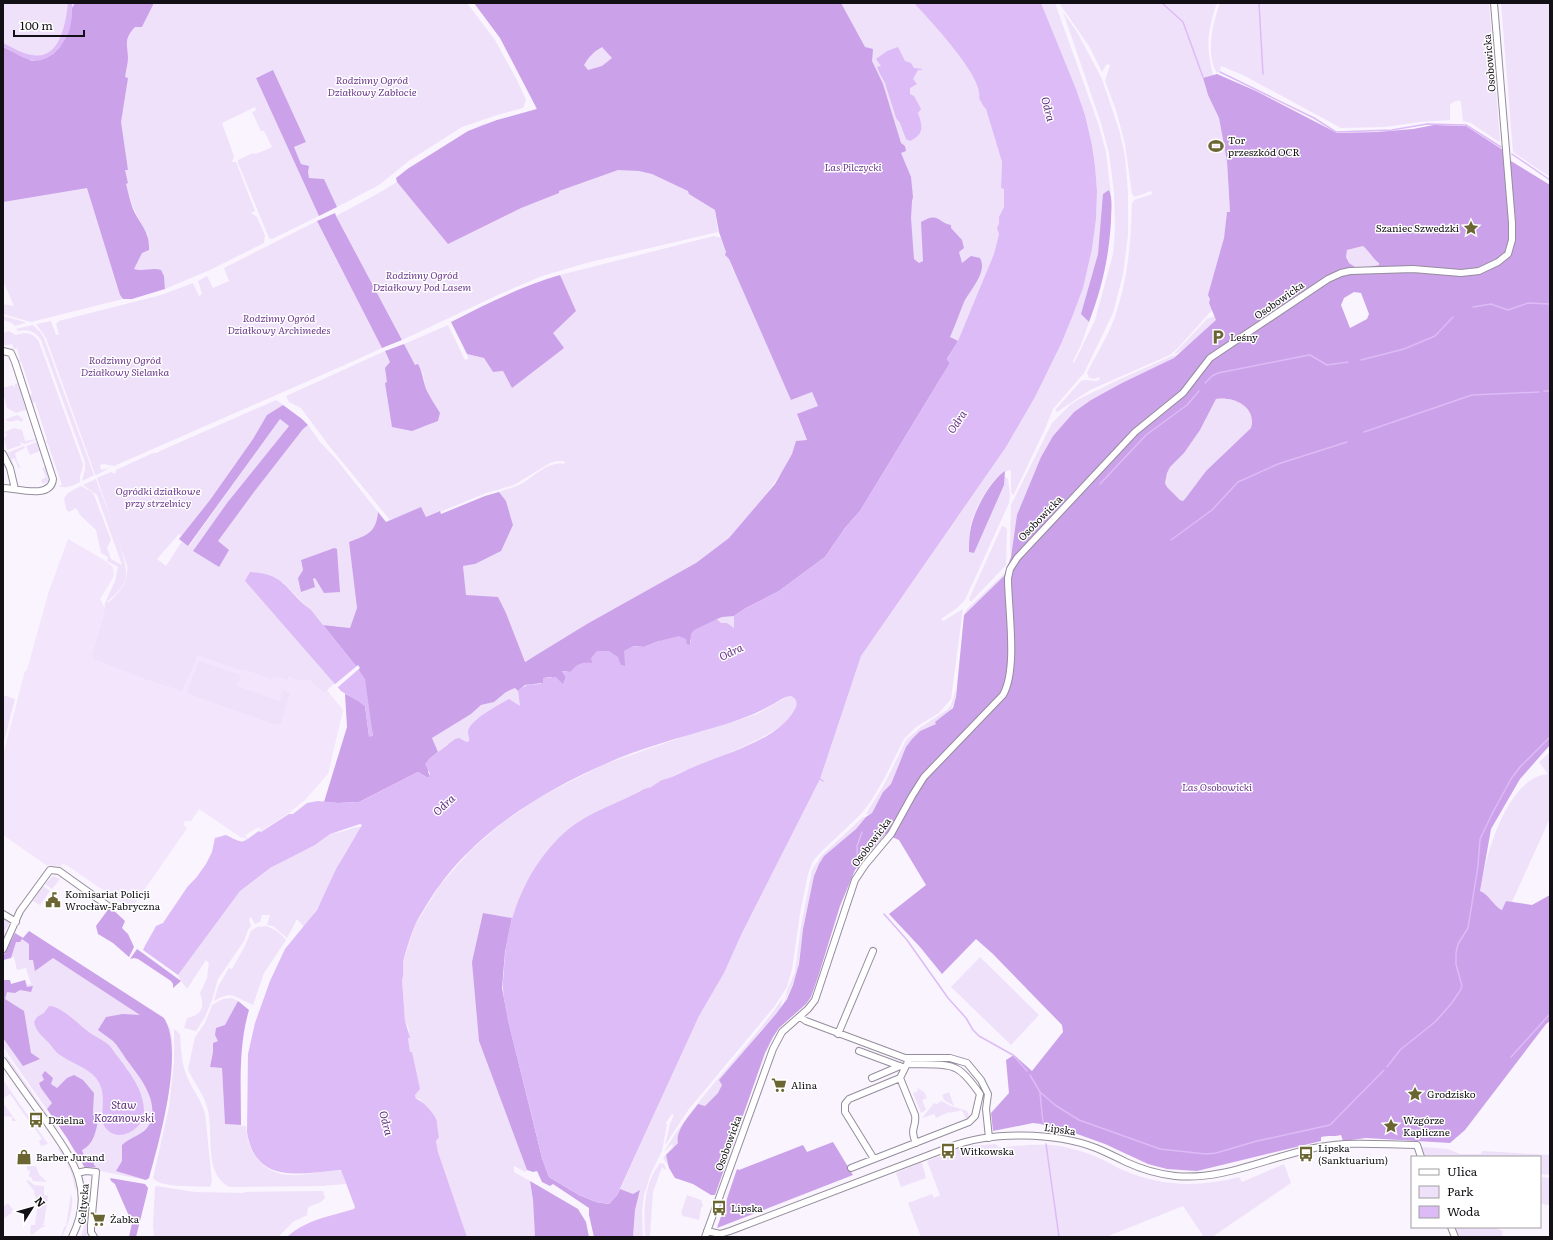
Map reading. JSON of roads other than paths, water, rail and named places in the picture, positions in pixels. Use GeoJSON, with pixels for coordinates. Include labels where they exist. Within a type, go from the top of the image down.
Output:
{"type":"FeatureCollection","features":[{"type":"Feature","properties":{"kind":"street","name":"Osobowicka"},"geometry":{"type":"LineString","coordinates":[[706,1234],[773,1049],[782,1032],[812,1006],[856,880],[861,871],[891,834],[924,777],[1003,695],[1006,690],[1011,672],[1009,574],[1012,564],[1019,555],[1135,432],[1183,393],[1210,358],[1250,333],[1328,279],[1341,273],[1413,269],[1470,273],[1491,266],[1503,259],[1508,254],[1512,240],[1512,223],[1494,3]]}},
{"type":"Feature","properties":{"kind":"street"},"geometry":{"type":"LineString","coordinates":[[3,351],[11,353],[15,362],[53,479],[53,483],[45,490],[30,492],[3,488]]}},
{"type":"Feature","properties":{"kind":"street"},"geometry":{"type":"LineString","coordinates":[[3,454],[10,468],[15,489]]}},
{"type":"Feature","properties":{"kind":"street"},"geometry":{"type":"LineString","coordinates":[[3,949],[22,909],[50,870],[59,871],[108,906]]}},
{"type":"Feature","properties":{"kind":"street"},"geometry":{"type":"LineString","coordinates":[[3,914],[16,922]]}},
{"type":"Feature","properties":{"kind":"street"},"geometry":{"type":"LineString","coordinates":[[838,1034],[873,951]]}},
{"type":"Feature","properties":{"kind":"street"},"geometry":{"type":"LineString","coordinates":[[800,1017],[905,1064]]}},
{"type":"Feature","properties":{"kind":"street"},"geometry":{"type":"LineString","coordinates":[[851,1168],[971,1120],[976,1112],[980,1094],[960,1070],[954,1067],[905,1064],[859,1051]]}},
{"type":"Feature","properties":{"kind":"street"},"geometry":{"type":"LineString","coordinates":[[872,1078],[905,1064],[950,1058],[963,1061],[970,1066],[984,1085],[988,1094],[986,1109],[989,1138]]}},
{"type":"Feature","properties":{"kind":"street"},"geometry":{"type":"LineString","coordinates":[[3,1061],[70,1156],[77,1173],[80,1186],[80,1217],[72,1237]]}},
{"type":"Feature","properties":{"kind":"street"},"geometry":{"type":"LineString","coordinates":[[905,1064],[900,1078],[915,1115],[916,1121],[912,1132],[916,1143]]}},
{"type":"Feature","properties":{"kind":"street"},"geometry":{"type":"LineString","coordinates":[[874,1160],[845,1112],[845,1104],[849,1099],[900,1078]]}},
{"type":"Feature","properties":{"kind":"street","name":"Lipska"},"geometry":{"type":"LineString","coordinates":[[706,1234],[725,1233],[958,1143],[970,1140],[1036,1136],[1069,1140],[1097,1148],[1127,1163],[1147,1170],[1162,1174],[1186,1176],[1222,1173],[1309,1149],[1337,1144],[1417,1145],[1421,1156]]}},
{"type":"Feature","properties":{"kind":"street","name":"Celtycka"},"geometry":{"type":"LineString","coordinates":[[77,1173],[84,1171],[96,1172],[91,1225],[91,1232],[94,1237]]}},
{"type":"Feature","properties":{"kind":"water"},"geometry":{"type":"Polygon","coordinates":[[[68,3],[72,3],[72,19],[70,28],[65,40],[56,52],[38,61],[27,59],[3,47],[3,43],[21,52],[32,55],[42,55],[49,52],[60,38],[68,3]]]}},
{"type":"Feature","properties":{"kind":"water","name":"Odra"},"geometry":{"type":"Polygon","coordinates":[[[914,3],[1041,3],[1085,115],[1092,145],[1097,191],[1096,219],[1092,249],[1083,288],[1073,315],[1061,344],[1035,397],[1006,447],[861,656],[820,779],[742,933],[724,973],[699,1016],[617,1195],[609,1204],[596,1202],[579,1195],[549,1177],[542,1158],[509,1025],[504,998],[503,984],[506,949],[514,912],[529,877],[539,861],[564,833],[583,819],[651,787],[662,780],[670,778],[765,737],[787,720],[795,709],[796,701],[795,698],[791,696],[785,697],[761,711],[739,720],[618,758],[579,776],[528,805],[482,839],[462,859],[443,880],[416,922],[403,963],[402,980],[405,1021],[410,1038],[408,1038],[410,1052],[412,1052],[420,1089],[415,1095],[416,1099],[425,1105],[436,1119],[439,1137],[436,1141],[438,1152],[467,1237],[287,1237],[302,1226],[327,1216],[354,1209],[355,1207],[341,1170],[296,1174],[270,1169],[260,1161],[252,1149],[247,1132],[248,1054],[255,1023],[270,981],[285,949],[317,910],[336,869],[362,825],[360,824],[330,834],[315,845],[270,868],[240,891],[178,975],[143,950],[144,947],[156,926],[163,923],[188,886],[206,864],[212,852],[215,838],[226,835],[243,841],[259,831],[261,832],[289,814],[293,814],[307,803],[318,801],[338,803],[359,802],[418,772],[428,778],[430,774],[425,764],[429,759],[455,739],[459,738],[467,742],[469,741],[468,732],[473,723],[485,713],[509,699],[520,706],[518,691],[526,686],[543,683],[543,678],[556,677],[563,684],[566,677],[562,671],[570,672],[579,664],[592,663],[591,658],[597,651],[609,651],[618,657],[621,665],[625,666],[624,651],[633,646],[644,647],[659,641],[679,636],[686,639],[687,645],[690,645],[691,634],[694,630],[717,619],[721,623],[727,623],[734,628],[734,616],[779,591],[825,557],[845,528],[860,511],[950,363],[947,360],[958,341],[994,254],[999,234],[997,228],[999,224],[999,217],[1004,207],[1004,189],[1001,188],[1002,162],[986,109],[979,98],[979,89],[965,63],[931,21],[914,3]]]}},
{"type":"Feature","properties":{"kind":"water"},"geometry":{"type":"Polygon","coordinates":[[[898,47],[905,61],[911,63],[914,68],[922,69],[918,70],[913,79],[917,84],[910,88],[910,94],[914,96],[921,109],[918,113],[921,122],[921,130],[918,136],[910,141],[906,139],[900,123],[896,118],[885,83],[877,67],[881,66],[876,59],[887,51],[898,47]]]}},
{"type":"Feature","properties":{"kind":"water"},"geometry":{"type":"Polygon","coordinates":[[[250,572],[262,573],[271,576],[285,585],[311,610],[359,670],[365,679],[373,736],[369,737],[365,706],[341,691],[245,581],[250,572]]]}},
{"type":"Feature","properties":{"kind":"water","name":"Staw Kozanowski"},"geometry":{"type":"Polygon","coordinates":[[[49,1006],[64,1012],[89,1032],[109,1045],[127,1069],[136,1082],[142,1096],[144,1111],[140,1124],[135,1129],[123,1135],[116,1135],[105,1127],[102,1118],[102,1092],[96,1078],[84,1068],[58,1054],[36,1028],[34,1022],[37,1017],[44,1013],[49,1006]]]}},
{"type":"Feature","properties":{"kind":"waterway"},"geometry":{"type":"LineString","coordinates":[[1162,3],[1183,22],[1203,77]]}},
{"type":"Feature","properties":{"kind":"waterway"},"geometry":{"type":"LineString","coordinates":[[1259,3],[1263,74]]}},
{"type":"Feature","properties":{"kind":"waterway"},"geometry":{"type":"LineString","coordinates":[[1220,72],[1314,118],[1336,132],[1392,130],[1427,124],[1466,125],[1501,147]]}},
{"type":"Feature","properties":{"kind":"waterway"},"geometry":{"type":"LineString","coordinates":[[1512,154],[1550,180]]}},
{"type":"Feature","properties":{"kind":"waterway"},"geometry":{"type":"LineString","coordinates":[[1473,307],[1491,304],[1508,310],[1528,303],[1550,304]]}},
{"type":"Feature","properties":{"kind":"waterway"},"geometry":{"type":"LineString","coordinates":[[1361,360],[1404,349],[1435,336],[1453,317]]}},
{"type":"Feature","properties":{"kind":"waterway"},"geometry":{"type":"LineString","coordinates":[[1205,383],[1212,376],[1218,373],[1310,355],[1327,365],[1348,362]]}},
{"type":"Feature","properties":{"kind":"waterway"},"geometry":{"type":"LineString","coordinates":[[1100,484],[1146,435],[1187,405],[1199,391]]}},
{"type":"Feature","properties":{"kind":"waterway"},"geometry":{"type":"LineString","coordinates":[[1544,391],[1550,391]]}},
{"type":"Feature","properties":{"kind":"waterway"},"geometry":{"type":"LineString","coordinates":[[1364,432],[1472,395],[1539,392]]}},
{"type":"Feature","properties":{"kind":"waterway"},"geometry":{"type":"LineString","coordinates":[[1171,540],[1212,510],[1238,482],[1278,464],[1347,442]]}},
{"type":"Feature","properties":{"kind":"waterway"},"geometry":{"type":"LineString","coordinates":[[1387,1067],[1400,1050],[1435,1022],[1460,991],[1462,986],[1456,964],[1456,953],[1458,944],[1468,928],[1478,866],[1480,839],[1511,779],[1520,767],[1550,737]]}},
{"type":"Feature","properties":{"kind":"waterway"},"geometry":{"type":"LineString","coordinates":[[858,870],[857,846],[862,832]]}},
{"type":"Feature","properties":{"kind":"waterway"},"geometry":{"type":"LineString","coordinates":[[884,914],[907,940],[948,998],[966,1018],[973,1030],[979,1036],[1013,1055],[1027,1071]]}},
{"type":"Feature","properties":{"kind":"waterway"},"geometry":{"type":"LineString","coordinates":[[1511,1057],[1550,1014]]}},
{"type":"Feature","properties":{"kind":"waterway"},"geometry":{"type":"LineString","coordinates":[[1030,1075],[1040,1092],[1055,1105],[1079,1120],[1160,1149],[1206,1154],[1216,1153],[1257,1141],[1330,1125],[1384,1070]]}},
{"type":"Feature","properties":{"kind":"waterway"},"geometry":{"type":"LineString","coordinates":[[1040,1093],[1043,1123]]}},
{"type":"Feature","properties":{"kind":"waterway"},"geometry":{"type":"LineString","coordinates":[[1046,1144],[1059,1237]]}},
{"type":"Feature","properties":{"kind":"place","name":"Tor przeszkód OCR"},"geometry":{"type":"Point","coordinates":[1216,146]}},
{"type":"Feature","properties":{"kind":"place","name":"Szaniec Szwedzki"},"geometry":{"type":"Point","coordinates":[1471,228]}},
{"type":"Feature","properties":{"kind":"place","name":"Leśny"},"geometry":{"type":"Point","coordinates":[1218,337]}},
{"type":"Feature","properties":{"kind":"place","name":"Komisariat Policji Wrocław-Fabryczna"},"geometry":{"type":"Point","coordinates":[53,900]}},
{"type":"Feature","properties":{"kind":"place","name":"Alina"},"geometry":{"type":"Point","coordinates":[779,1085]}},
{"type":"Feature","properties":{"kind":"place","name":"Grodzisko"},"geometry":{"type":"Point","coordinates":[1415,1094]}},
{"type":"Feature","properties":{"kind":"place","name":"Dzielna"},"geometry":{"type":"Point","coordinates":[36,1120]}},
{"type":"Feature","properties":{"kind":"place","name":"Wzgórze Kapliczne"},"geometry":{"type":"Point","coordinates":[1391,1126]}},
{"type":"Feature","properties":{"kind":"place","name":"Witkowska"},"geometry":{"type":"Point","coordinates":[948,1151]}},
{"type":"Feature","properties":{"kind":"place","name":"Lipska (Sanktuarium)"},"geometry":{"type":"Point","coordinates":[1306,1154]}},
{"type":"Feature","properties":{"kind":"place","name":"Barber Jurand"},"geometry":{"type":"Point","coordinates":[24,1157]}},
{"type":"Feature","properties":{"kind":"place","name":"Lipska"},"geometry":{"type":"Point","coordinates":[719,1208]}},
{"type":"Feature","properties":{"kind":"place","name":"Żabka"},"geometry":{"type":"Point","coordinates":[98,1219]}},
{"type":"Feature","properties":{"kind":"park label","name":"Rodzinny Ogród Działkowy Zabłocie"},"geometry":{"type":"Point","coordinates":[372,86]}},
{"type":"Feature","properties":{"kind":"park label","name":"Las Pilczycki"},"geometry":{"type":"Point","coordinates":[853,167]}},
{"type":"Feature","properties":{"kind":"park label","name":"Rodzinny Ogród Działkowy Pod Lasem"},"geometry":{"type":"Point","coordinates":[422,280]}},
{"type":"Feature","properties":{"kind":"park label","name":"Rodzinny Ogród Działkowy Archimedes"},"geometry":{"type":"Point","coordinates":[279,324]}},
{"type":"Feature","properties":{"kind":"park label","name":"Rodzinny Ogród Działkowy Sielanka"},"geometry":{"type":"Point","coordinates":[125,366]}},
{"type":"Feature","properties":{"kind":"park label","name":"Ogródki działkowe przy strzelnicy"},"geometry":{"type":"Point","coordinates":[158,496]}},
{"type":"Feature","properties":{"kind":"park label","name":"Las Osobowicki"},"geometry":{"type":"Point","coordinates":[1217,787]}}]}
